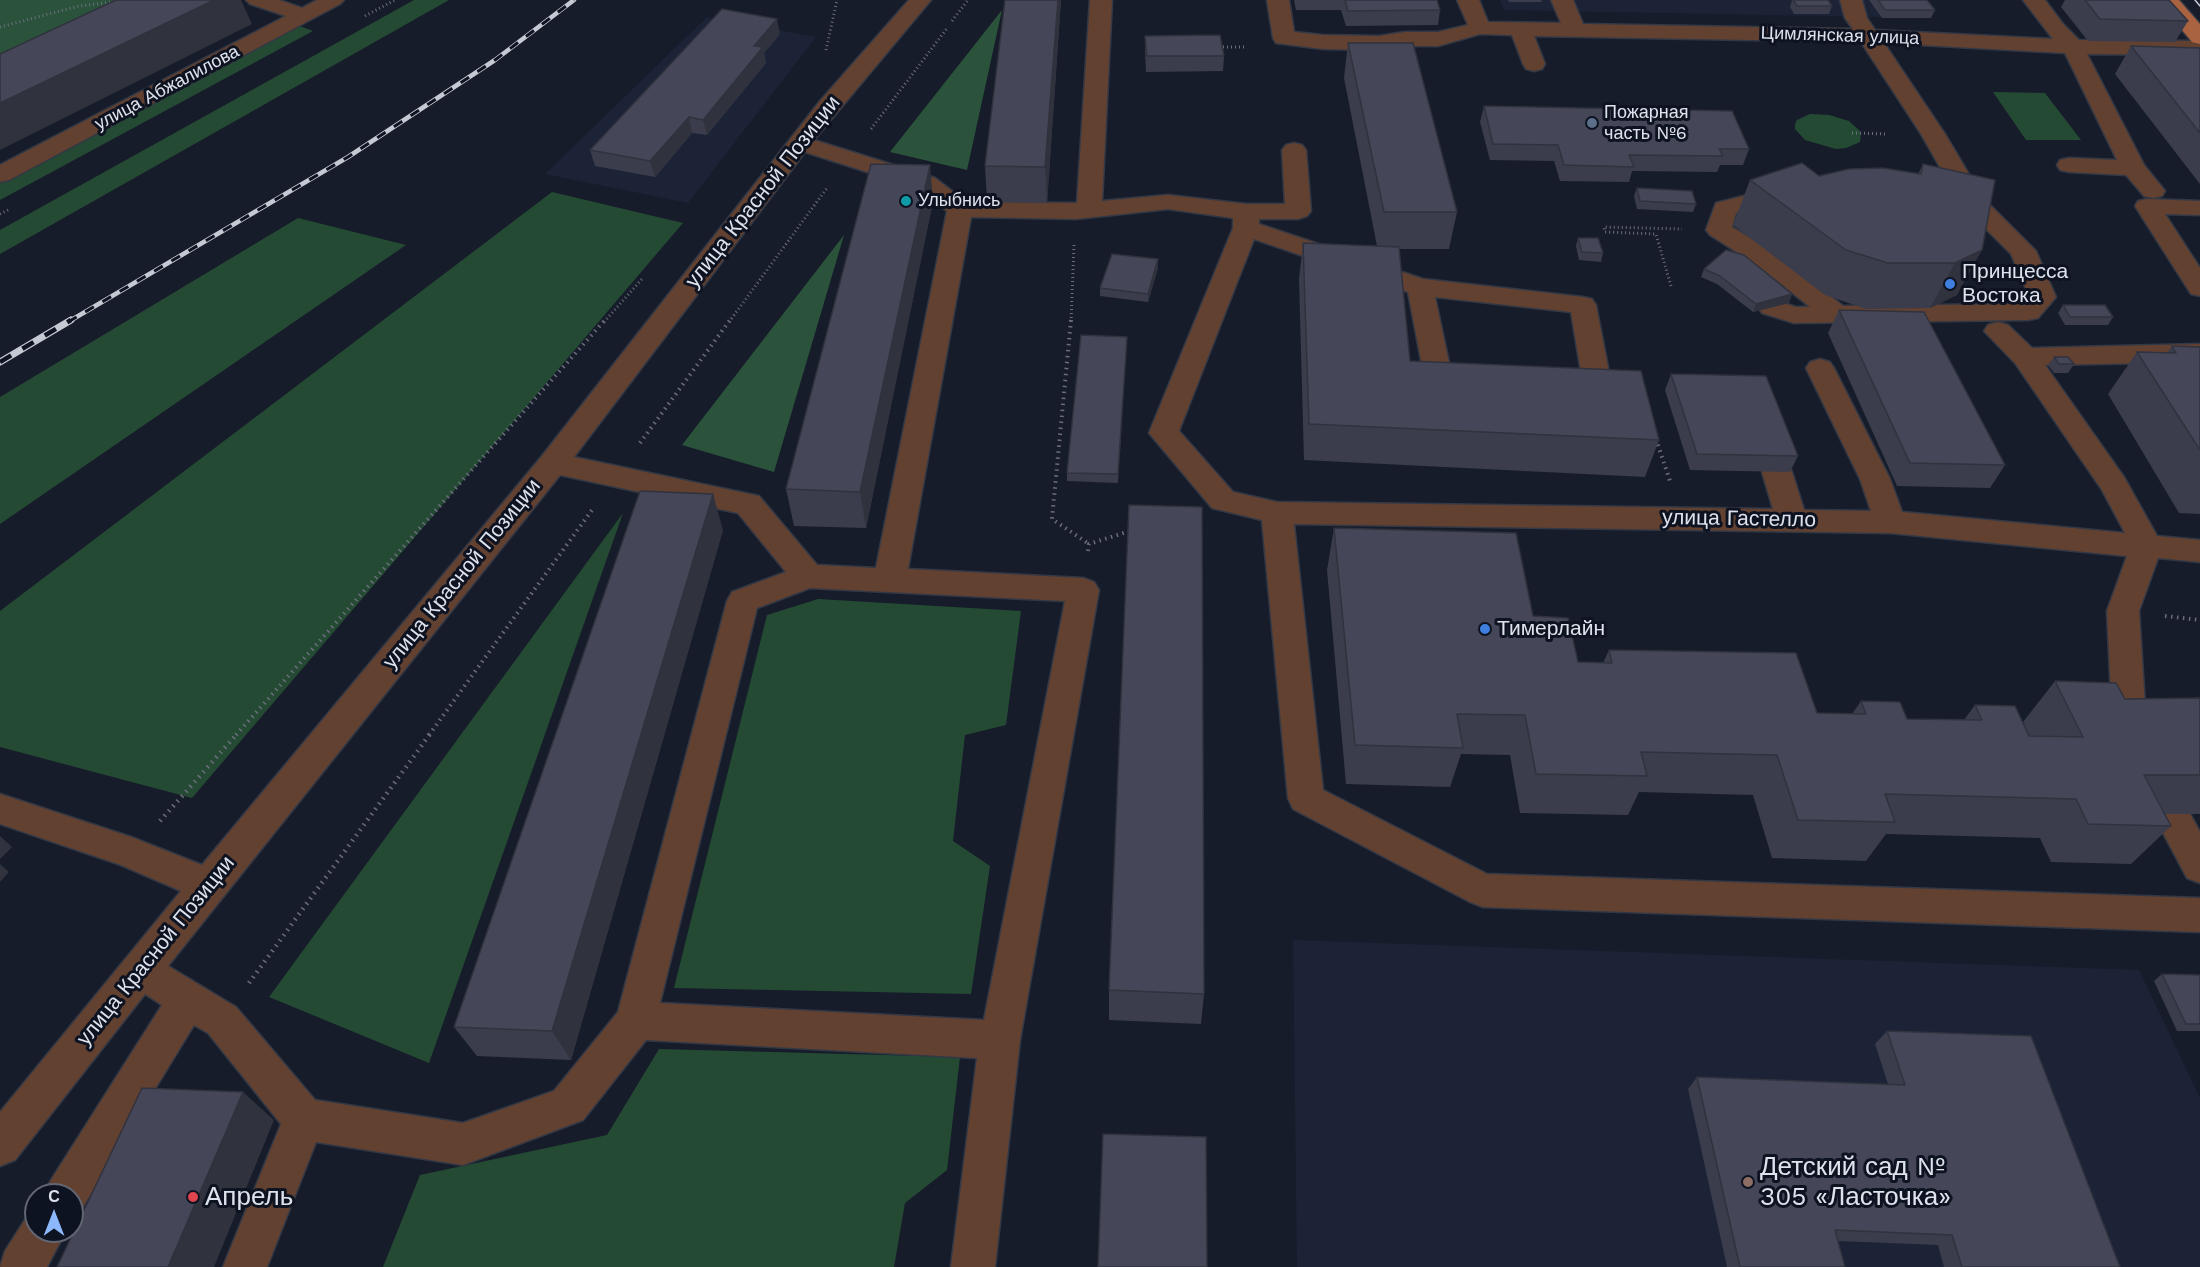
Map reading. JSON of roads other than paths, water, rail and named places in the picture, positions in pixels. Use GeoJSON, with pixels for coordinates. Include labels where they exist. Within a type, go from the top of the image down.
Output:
{"type":"FeatureCollection","features":[{"type":"Feature","properties":{"kind":"main road"},"geometry":{"type":"LineString","coordinates":[[2168,0],[2200,37]]}},
{"type":"Feature","properties":{"kind":"street"},"geometry":{"type":"LineString","coordinates":[[257,0],[304,15]]}},
{"type":"Feature","properties":{"kind":"street","name":"улица Абжалилова"},"geometry":{"type":"LineString","coordinates":[[0,175],[333,0]]}},
{"type":"Feature","properties":{"kind":"street","name":"улица Красной Позиции"},"geometry":{"type":"LineString","coordinates":[[0,1145],[140,969],[553,463],[828,106],[920,0]]}},
{"type":"Feature","properties":{"kind":"street"},"geometry":{"type":"LineString","coordinates":[[1082,210],[1101,0]]}},
{"type":"Feature","properties":{"kind":"street","name":"Цимлянская улица"},"geometry":{"type":"LineString","coordinates":[[1278,0],[1284,38],[1323,42],[1379,43],[1405,39],[1438,39],[1480,28],[1870,36],[2073,47],[2200,48]]}},
{"type":"Feature","properties":{"kind":"street"},"geometry":{"type":"LineString","coordinates":[[1468,0],[1480,28]]}},
{"type":"Feature","properties":{"kind":"street"},"geometry":{"type":"LineString","coordinates":[[1562,0],[1574,29]]}},
{"type":"Feature","properties":{"kind":"street"},"geometry":{"type":"LineString","coordinates":[[1771,307],[1794,315],[2028,312],[2043,297],[2023,251],[1973,202],[1933,134],[1857,18],[1851,0]]}},
{"type":"Feature","properties":{"kind":"street"},"geometry":{"type":"LineString","coordinates":[[2034,0],[2073,47],[2133,168],[2153,191]]}},
{"type":"Feature","properties":{"kind":"street"},"geometry":{"type":"LineString","coordinates":[[1320,17],[1323,42]]}},
{"type":"Feature","properties":{"kind":"street"},"geometry":{"type":"LineString","coordinates":[[1521,29],[1534,64]]}},
{"type":"Feature","properties":{"kind":"street"},"geometry":{"type":"LineString","coordinates":[[1438,39],[1444,61]]}},
{"type":"Feature","properties":{"kind":"street"},"geometry":{"type":"LineString","coordinates":[[800,143],[926,183],[960,209],[1082,210],[1168,202],[1246,220],[1420,287],[1582,305],[1598,388],[1552,386]]}},
{"type":"Feature","properties":{"kind":"street"},"geometry":{"type":"LineString","coordinates":[[1246,220],[1298,211],[1294,150]]}},
{"type":"Feature","properties":{"kind":"street"},"geometry":{"type":"LineString","coordinates":[[2069,165],[2133,168]]}},
{"type":"Feature","properties":{"kind":"street"},"geometry":{"type":"LineString","coordinates":[[1806,200],[1759,199],[1725,208],[1719,230],[1769,261],[1837,315]]}},
{"type":"Feature","properties":{"kind":"street"},"geometry":{"type":"LineString","coordinates":[[1938,202],[1973,202]]}},
{"type":"Feature","properties":{"kind":"street"},"geometry":{"type":"LineString","coordinates":[[2200,208],[2147,206],[2200,288]]}},
{"type":"Feature","properties":{"kind":"street"},"geometry":{"type":"LineString","coordinates":[[890,579],[960,209]]}},
{"type":"Feature","properties":{"kind":"street","name":"улица Гастелло"},"geometry":{"type":"LineString","coordinates":[[1246,220],[1164,433],[1223,501],[1277,513],[1890,522],[2200,551]]}},
{"type":"Feature","properties":{"kind":"street"},"geometry":{"type":"LineString","coordinates":[[1420,287],[1439,381],[1484,383]]}},
{"type":"Feature","properties":{"kind":"street"},"geometry":{"type":"LineString","coordinates":[[1998,331],[2025,357],[2113,484],[2137,525],[2146,547],[2123,611],[2130,738]]}},
{"type":"Feature","properties":{"kind":"street"},"geometry":{"type":"LineString","coordinates":[[2025,357],[2200,353]]}},
{"type":"Feature","properties":{"kind":"street"},"geometry":{"type":"LineString","coordinates":[[1820,368],[1875,479],[1890,522]]}},
{"type":"Feature","properties":{"kind":"street"},"geometry":{"type":"LineString","coordinates":[[553,463],[748,504],[808,576]]}},
{"type":"Feature","properties":{"kind":"street"},"geometry":{"type":"LineString","coordinates":[[1777,472],[1792,520]]}},
{"type":"Feature","properties":{"kind":"street"},"geometry":{"type":"LineString","coordinates":[[1277,513],[1306,798],[1483,890],[2200,915]]}},
{"type":"Feature","properties":{"kind":"street"},"geometry":{"type":"LineString","coordinates":[[140,969],[222,1020],[304,1119],[463,1143],[568,1106],[636,1021],[743,601],[808,576],[1083,590],[1000,1040],[973,1267]]}},
{"type":"Feature","properties":{"kind":"street"},"geometry":{"type":"LineString","coordinates":[[0,809],[131,853],[209,885]]}},
{"type":"Feature","properties":{"kind":"street"},"geometry":{"type":"LineString","coordinates":[[2171,814],[2200,867]]}},
{"type":"Feature","properties":{"kind":"street"},"geometry":{"type":"LineString","coordinates":[[73,1183],[188,999]]}},
{"type":"Feature","properties":{"kind":"street"},"geometry":{"type":"LineString","coordinates":[[636,1021],[1000,1040]]}},
{"type":"Feature","properties":{"kind":"street"},"geometry":{"type":"LineString","coordinates":[[245,1267],[304,1119]]}},
{"type":"Feature","properties":{"kind":"street"},"geometry":{"type":"LineString","coordinates":[[21,1267],[36,1243]]}},
{"type":"Feature","properties":{"kind":"tram line"},"geometry":{"type":"LineString","coordinates":[[2195,0],[2200,6]]}},
{"type":"Feature","properties":{"kind":"railway"},"geometry":{"type":"LineString","coordinates":[[68,322],[348,157],[495,60],[574,0]]}},
{"type":"Feature","properties":{"kind":"railway"},"geometry":{"type":"LineString","coordinates":[[0,362],[71,320]]}},
{"type":"Feature","properties":{"kind":"place","name":"Пожарная часть №6"},"geometry":{"type":"Point","coordinates":[1592,123]}},
{"type":"Feature","properties":{"kind":"place","name":"Улыбнись"},"geometry":{"type":"Point","coordinates":[906,201]}},
{"type":"Feature","properties":{"kind":"place","name":"Принцесса Востока"},"geometry":{"type":"Point","coordinates":[1950,284]}},
{"type":"Feature","properties":{"kind":"place","name":"Тимерлайн"},"geometry":{"type":"Point","coordinates":[1485,629]}},
{"type":"Feature","properties":{"kind":"place","name":"Детский сад № 305 «Ласточка»"},"geometry":{"type":"Point","coordinates":[1748,1182]}},
{"type":"Feature","properties":{"kind":"place","name":"Апрель"},"geometry":{"type":"Point","coordinates":[193,1197]}}]}
